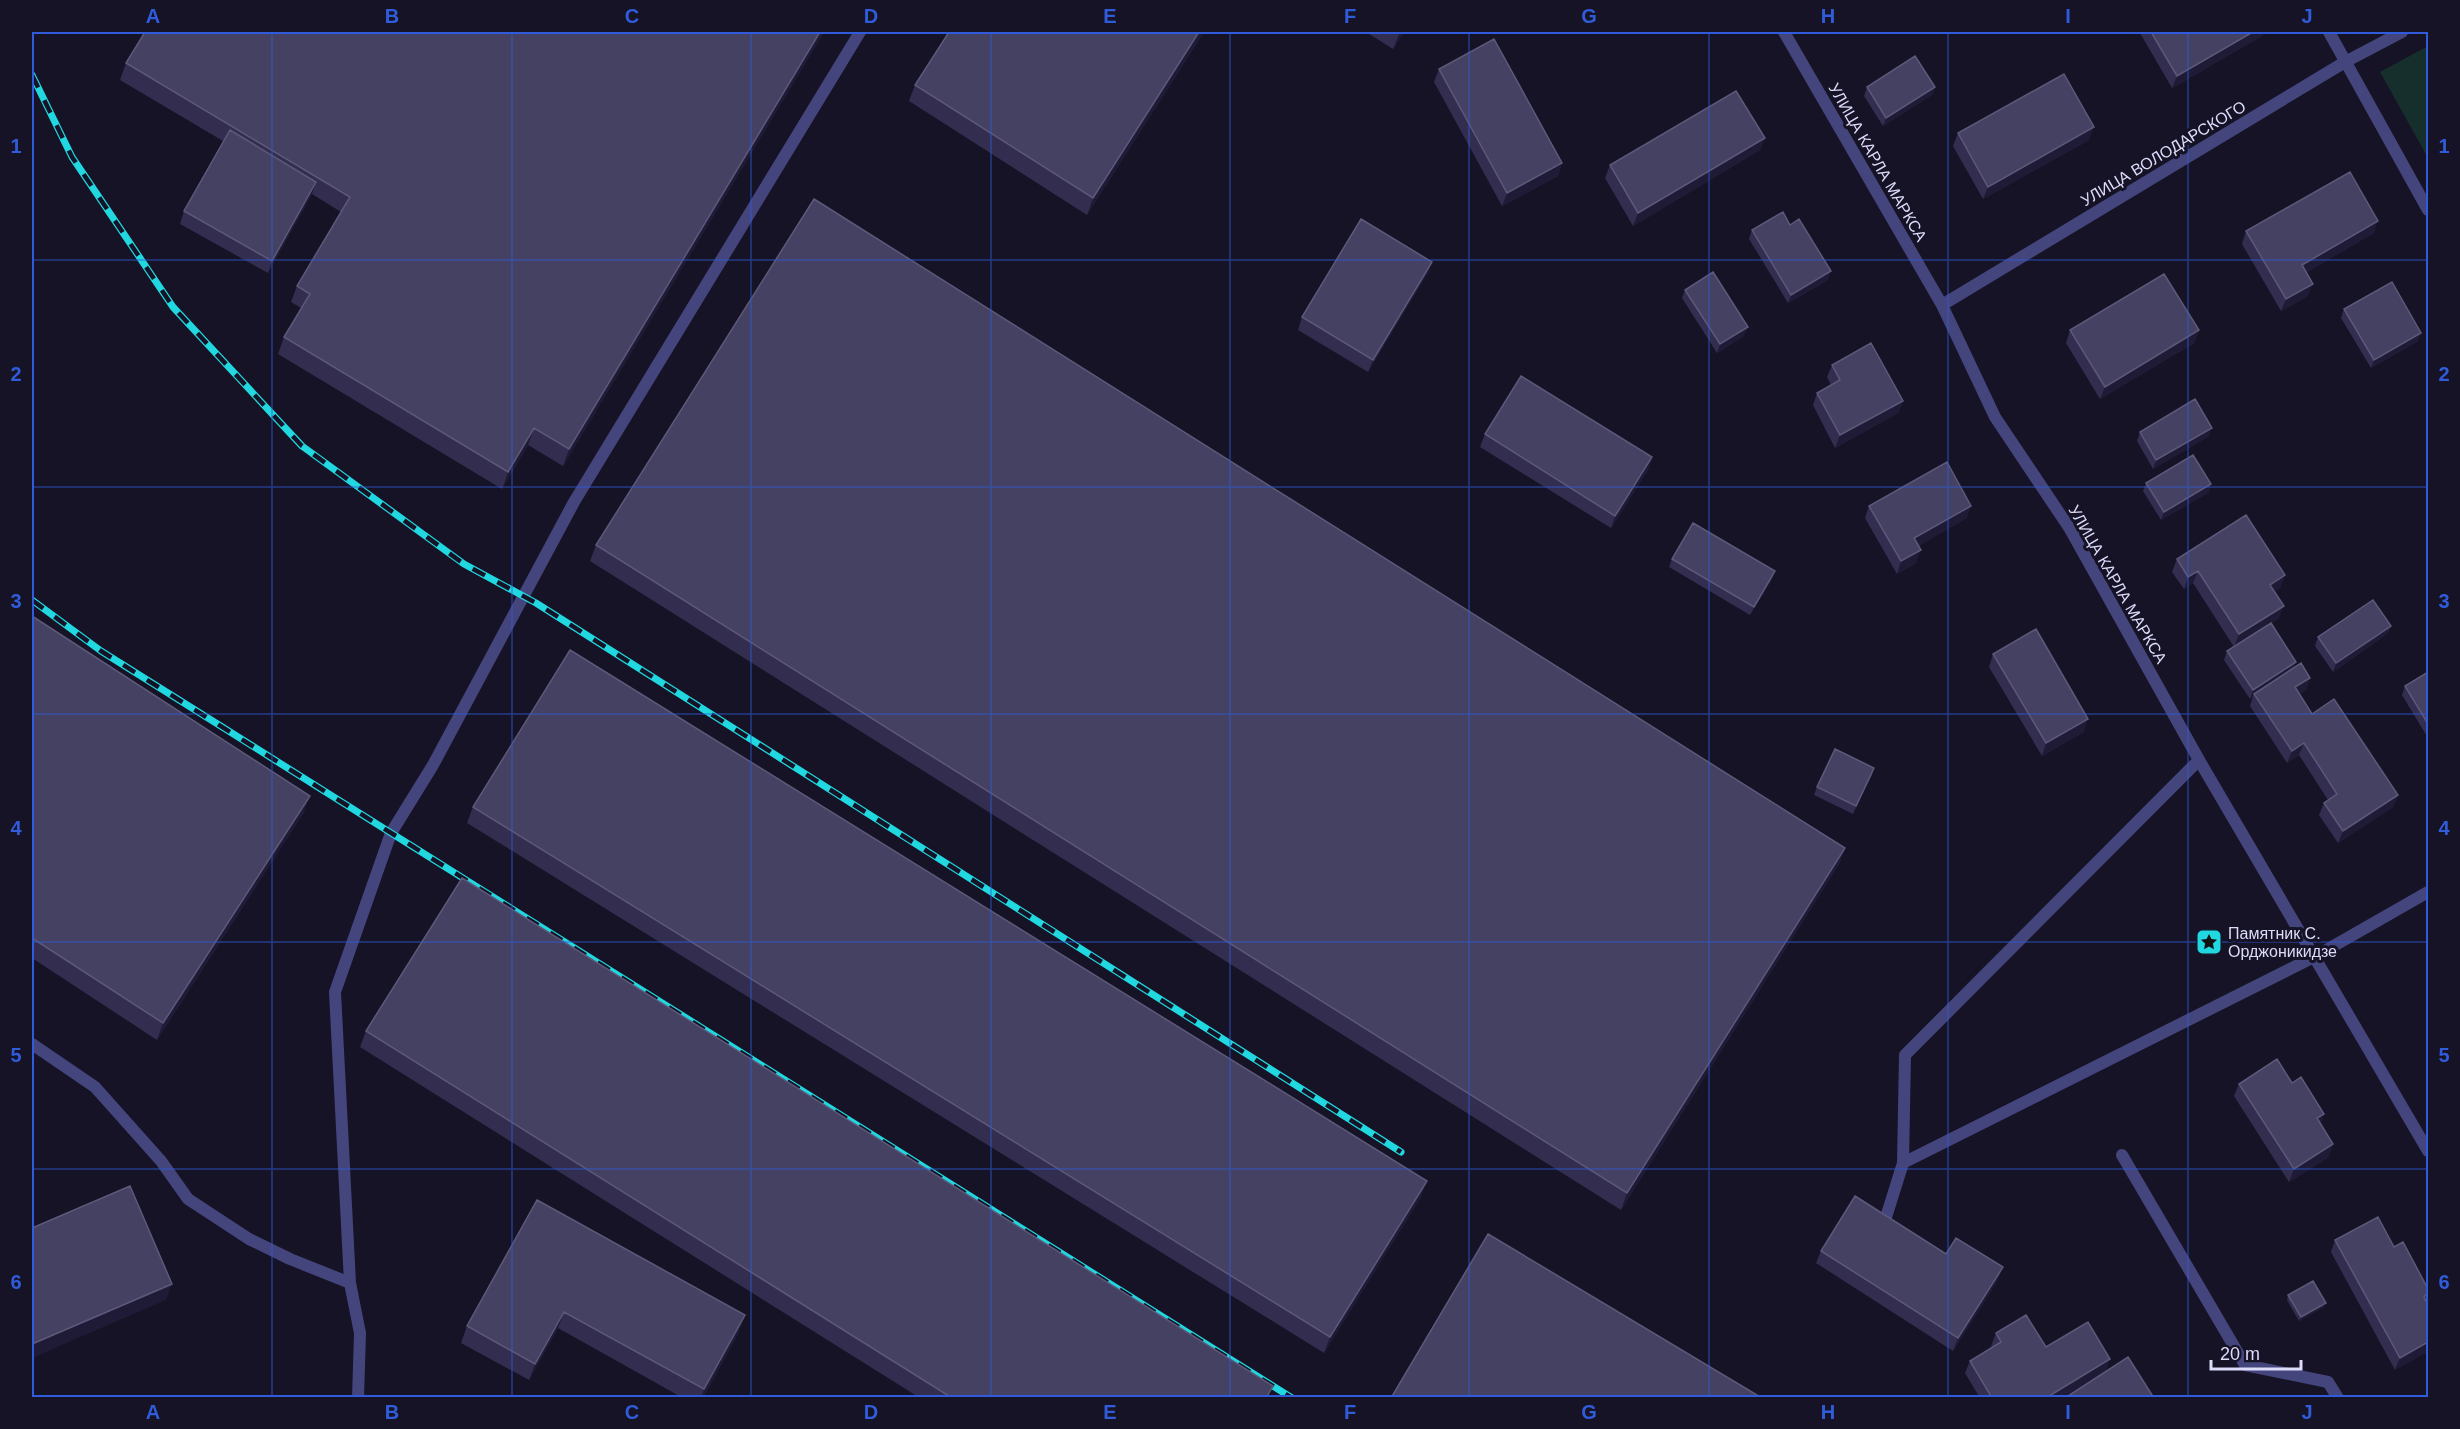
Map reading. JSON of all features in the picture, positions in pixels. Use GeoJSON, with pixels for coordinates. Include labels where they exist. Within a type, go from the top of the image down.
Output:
{"type":"FeatureCollection","features":[{"type":"Feature","properties":{"kind":"street"},"geometry":{"type":"LineString","coordinates":[[358,1398],[360,1332],[350,1283],[335,992],[391,833],[433,765],[574,502],[861,32]]}},
{"type":"Feature","properties":{"kind":"street","name":"УЛИЦА КАРЛА МАРКСА"},"geometry":{"type":"LineString","coordinates":[[1784,32],[1942,305],[1995,417],[2070,528],[2199,760],[2316,956],[2428,1151]]}},
{"type":"Feature","properties":{"kind":"street"},"geometry":{"type":"LineString","coordinates":[[2329,32],[2428,210]]}},
{"type":"Feature","properties":{"kind":"street","name":"УЛИЦА ВОЛОДАРСКОГО"},"geometry":{"type":"LineString","coordinates":[[1942,305],[2345,62],[2402,32]]}},
{"type":"Feature","properties":{"kind":"street"},"geometry":{"type":"LineString","coordinates":[[1881,1233],[1903,1163],[1905,1055],[2199,760]]}},
{"type":"Feature","properties":{"kind":"street"},"geometry":{"type":"LineString","coordinates":[[1903,1163],[2316,956],[2428,892]]}},
{"type":"Feature","properties":{"kind":"street"},"geometry":{"type":"LineString","coordinates":[[32,1044],[95,1088],[161,1161],[188,1199],[249,1239],[290,1259],[350,1283]]}},
{"type":"Feature","properties":{"kind":"street"},"geometry":{"type":"LineString","coordinates":[[2122,1155],[2245,1365],[2328,1382],[2338,1398]]}},
{"type":"Feature","properties":{"kind":"green space"},"geometry":{"type":"Polygon","coordinates":[[[2428,46],[2428,158],[2380,72],[2428,46]]]}},
{"type":"Feature","properties":{"kind":"building"},"geometry":{"type":"Polygon","coordinates":[[[145,32],[820,32],[569,449],[534,428],[508,472],[284,337],[310,294],[297,286],[350,197],[126,63],[145,32]]]}},
{"type":"Feature","properties":{"kind":"building"},"geometry":{"type":"Polygon","coordinates":[[[949,32],[1199,32],[1093,198],[915,85],[949,32]]]}},
{"type":"Feature","properties":{"kind":"building"},"geometry":{"type":"Polygon","coordinates":[[[2151,32],[2253,32],[2177,76],[2151,32]]]}},
{"type":"Feature","properties":{"kind":"building"},"geometry":{"type":"Polygon","coordinates":[[[1494,39],[1562,163],[1507,193],[1439,69],[1494,39]]]}},
{"type":"Feature","properties":{"kind":"building"},"geometry":{"type":"Polygon","coordinates":[[[1915,56],[1935,87],[1886,118],[1867,87],[1915,56]]]}},
{"type":"Feature","properties":{"kind":"building"},"geometry":{"type":"Polygon","coordinates":[[[2064,74],[2094,127],[1988,187],[1958,133],[2064,74]]]}},
{"type":"Feature","properties":{"kind":"building"},"geometry":{"type":"Polygon","coordinates":[[[1736,91],[1765,138],[1638,213],[1610,165],[1736,91]]]}},
{"type":"Feature","properties":{"kind":"building"},"geometry":{"type":"Polygon","coordinates":[[[230,130],[316,182],[272,261],[184,211],[230,130]]]}},
{"type":"Feature","properties":{"kind":"building"},"geometry":{"type":"Polygon","coordinates":[[[2350,172],[2378,221],[2302,265],[2313,284],[2286,299],[2246,231],[2350,172]]]}},
{"type":"Feature","properties":{"kind":"building"},"geometry":{"type":"Polygon","coordinates":[[[814,199],[1845,848],[1627,1193],[596,545],[814,199]]]}},
{"type":"Feature","properties":{"kind":"building"},"geometry":{"type":"Polygon","coordinates":[[[1783,212],[1790,225],[1799,219],[1831,271],[1791,295],[1752,230],[1783,212]]]}},
{"type":"Feature","properties":{"kind":"building"},"geometry":{"type":"Polygon","coordinates":[[[1361,219],[1432,262],[1373,360],[1302,317],[1361,219]]]}},
{"type":"Feature","properties":{"kind":"building"},"geometry":{"type":"Polygon","coordinates":[[[1713,272],[1748,327],[1720,344],[1685,290],[1713,272]]]}},
{"type":"Feature","properties":{"kind":"building"},"geometry":{"type":"Polygon","coordinates":[[[2164,274],[2199,330],[2105,387],[2070,330],[2164,274]]]}},
{"type":"Feature","properties":{"kind":"building"},"geometry":{"type":"Polygon","coordinates":[[[2392,282],[2421,333],[2374,360],[2344,309],[2392,282]]]}},
{"type":"Feature","properties":{"kind":"building"},"geometry":{"type":"Polygon","coordinates":[[[1871,343],[1903,401],[1840,435],[1817,393],[1840,380],[1832,365],[1871,343]]]}},
{"type":"Feature","properties":{"kind":"building"},"geometry":{"type":"Polygon","coordinates":[[[1521,376],[1652,457],[1615,516],[1485,434],[1521,376]]]}},
{"type":"Feature","properties":{"kind":"building"},"geometry":{"type":"Polygon","coordinates":[[[2195,399],[2212,428],[2156,460],[2140,432],[2195,399]]]}},
{"type":"Feature","properties":{"kind":"building"},"geometry":{"type":"Polygon","coordinates":[[[2193,455],[2211,484],[2164,512],[2146,483],[2193,455]]]}},
{"type":"Feature","properties":{"kind":"building"},"geometry":{"type":"Polygon","coordinates":[[[1947,462],[1971,506],[1914,538],[1921,550],[1901,561],[1869,506],[1947,462]]]}},
{"type":"Feature","properties":{"kind":"building"},"geometry":{"type":"Polygon","coordinates":[[[2246,515],[2285,575],[2270,585],[2284,606],[2239,634],[2198,571],[2188,577],[2177,559],[2246,515]]]}},
{"type":"Feature","properties":{"kind":"building"},"geometry":{"type":"Polygon","coordinates":[[[1693,523],[1775,571],[1754,607],[1672,559],[1693,523]]]}},
{"type":"Feature","properties":{"kind":"building"},"geometry":{"type":"Polygon","coordinates":[[[2373,600],[2391,626],[2336,663],[2318,637],[2373,600]]]}},
{"type":"Feature","properties":{"kind":"building"},"geometry":{"type":"Polygon","coordinates":[[[32,616],[310,796],[163,1023],[32,938],[32,616]]]}},
{"type":"Feature","properties":{"kind":"building"},"geometry":{"type":"Polygon","coordinates":[[[2271,623],[2296,662],[2253,690],[2227,651],[2271,623]]]}},
{"type":"Feature","properties":{"kind":"building"},"geometry":{"type":"Polygon","coordinates":[[[2036,629],[2088,719],[2046,743],[1993,654],[2036,629]]]}},
{"type":"Feature","properties":{"kind":"building"},"geometry":{"type":"Polygon","coordinates":[[[570,650],[1427,1181],[1330,1337],[473,807],[570,650]]]}},
{"type":"Feature","properties":{"kind":"building"},"geometry":{"type":"Polygon","coordinates":[[[2301,663],[2310,678],[2295,687],[2312,714],[2334,699],[2398,795],[2343,831],[2324,803],[2337,794],[2304,743],[2292,751],[2254,694],[2301,663]]]}},
{"type":"Feature","properties":{"kind":"building"},"geometry":{"type":"Polygon","coordinates":[[[2428,672],[2428,724],[2405,686],[2428,672]]]}},
{"type":"Feature","properties":{"kind":"building"},"geometry":{"type":"Polygon","coordinates":[[[1835,749],[1874,768],[1856,806],[1817,787],[1835,749]]]}},
{"type":"Feature","properties":{"kind":"building"},"geometry":{"type":"Polygon","coordinates":[[[462,878],[1273,1386],[1266,1398],[952,1398],[366,1031],[462,878]]]}},
{"type":"Feature","properties":{"kind":"building"},"geometry":{"type":"Polygon","coordinates":[[[2277,1059],[2292,1083],[2301,1077],[2324,1114],[2317,1118],[2333,1144],[2294,1169],[2239,1084],[2277,1059]]]}},
{"type":"Feature","properties":{"kind":"building"},"geometry":{"type":"Polygon","coordinates":[[[130,1186],[172,1284],[32,1344],[32,1228],[130,1186]]]}},
{"type":"Feature","properties":{"kind":"building"},"geometry":{"type":"Polygon","coordinates":[[[1855,1196],[1946,1254],[1956,1238],[2003,1267],[1958,1338],[1821,1251],[1855,1196]]]}},
{"type":"Feature","properties":{"kind":"building"},"geometry":{"type":"Polygon","coordinates":[[[537,1200],[745,1315],[704,1389],[564,1312],[535,1364],[467,1326],[537,1200]]]}},
{"type":"Feature","properties":{"kind":"building"},"geometry":{"type":"Polygon","coordinates":[[[2378,1217],[2394,1247],[2403,1242],[2428,1289],[2424,1297],[2428,1306],[2428,1342],[2400,1358],[2335,1240],[2378,1217]]]}},
{"type":"Feature","properties":{"kind":"building"},"geometry":{"type":"Polygon","coordinates":[[[1488,1234],[1762,1398],[1391,1398],[1488,1234]]]}},
{"type":"Feature","properties":{"kind":"building"},"geometry":{"type":"Polygon","coordinates":[[[2313,1281],[2326,1303],[2301,1317],[2288,1295],[2313,1281]]]}},
{"type":"Feature","properties":{"kind":"building"},"geometry":{"type":"Polygon","coordinates":[[[2026,1315],[2046,1347],[2088,1322],[2110,1359],[2046,1398],[1992,1398],[1970,1361],[2001,1342],[1996,1333],[2026,1315]]]}},
{"type":"Feature","properties":{"kind":"building"},"geometry":{"type":"Polygon","coordinates":[[[2128,1357],[2154,1398],[2065,1398],[2128,1357]]]}},
{"type":"Feature","properties":{"kind":"railway"},"geometry":{"type":"LineString","coordinates":[[32,75],[72,157],[173,307],[302,446],[464,564],[536,603],[1401,1152]]}},
{"type":"Feature","properties":{"kind":"railway"},"geometry":{"type":"LineString","coordinates":[[32,600],[101,651],[1292,1398]]}},
{"type":"Feature","properties":{"kind":"place","name":"Памятник С. Орджоникидзе"},"geometry":{"type":"Point","coordinates":[2209,942]}}]}
